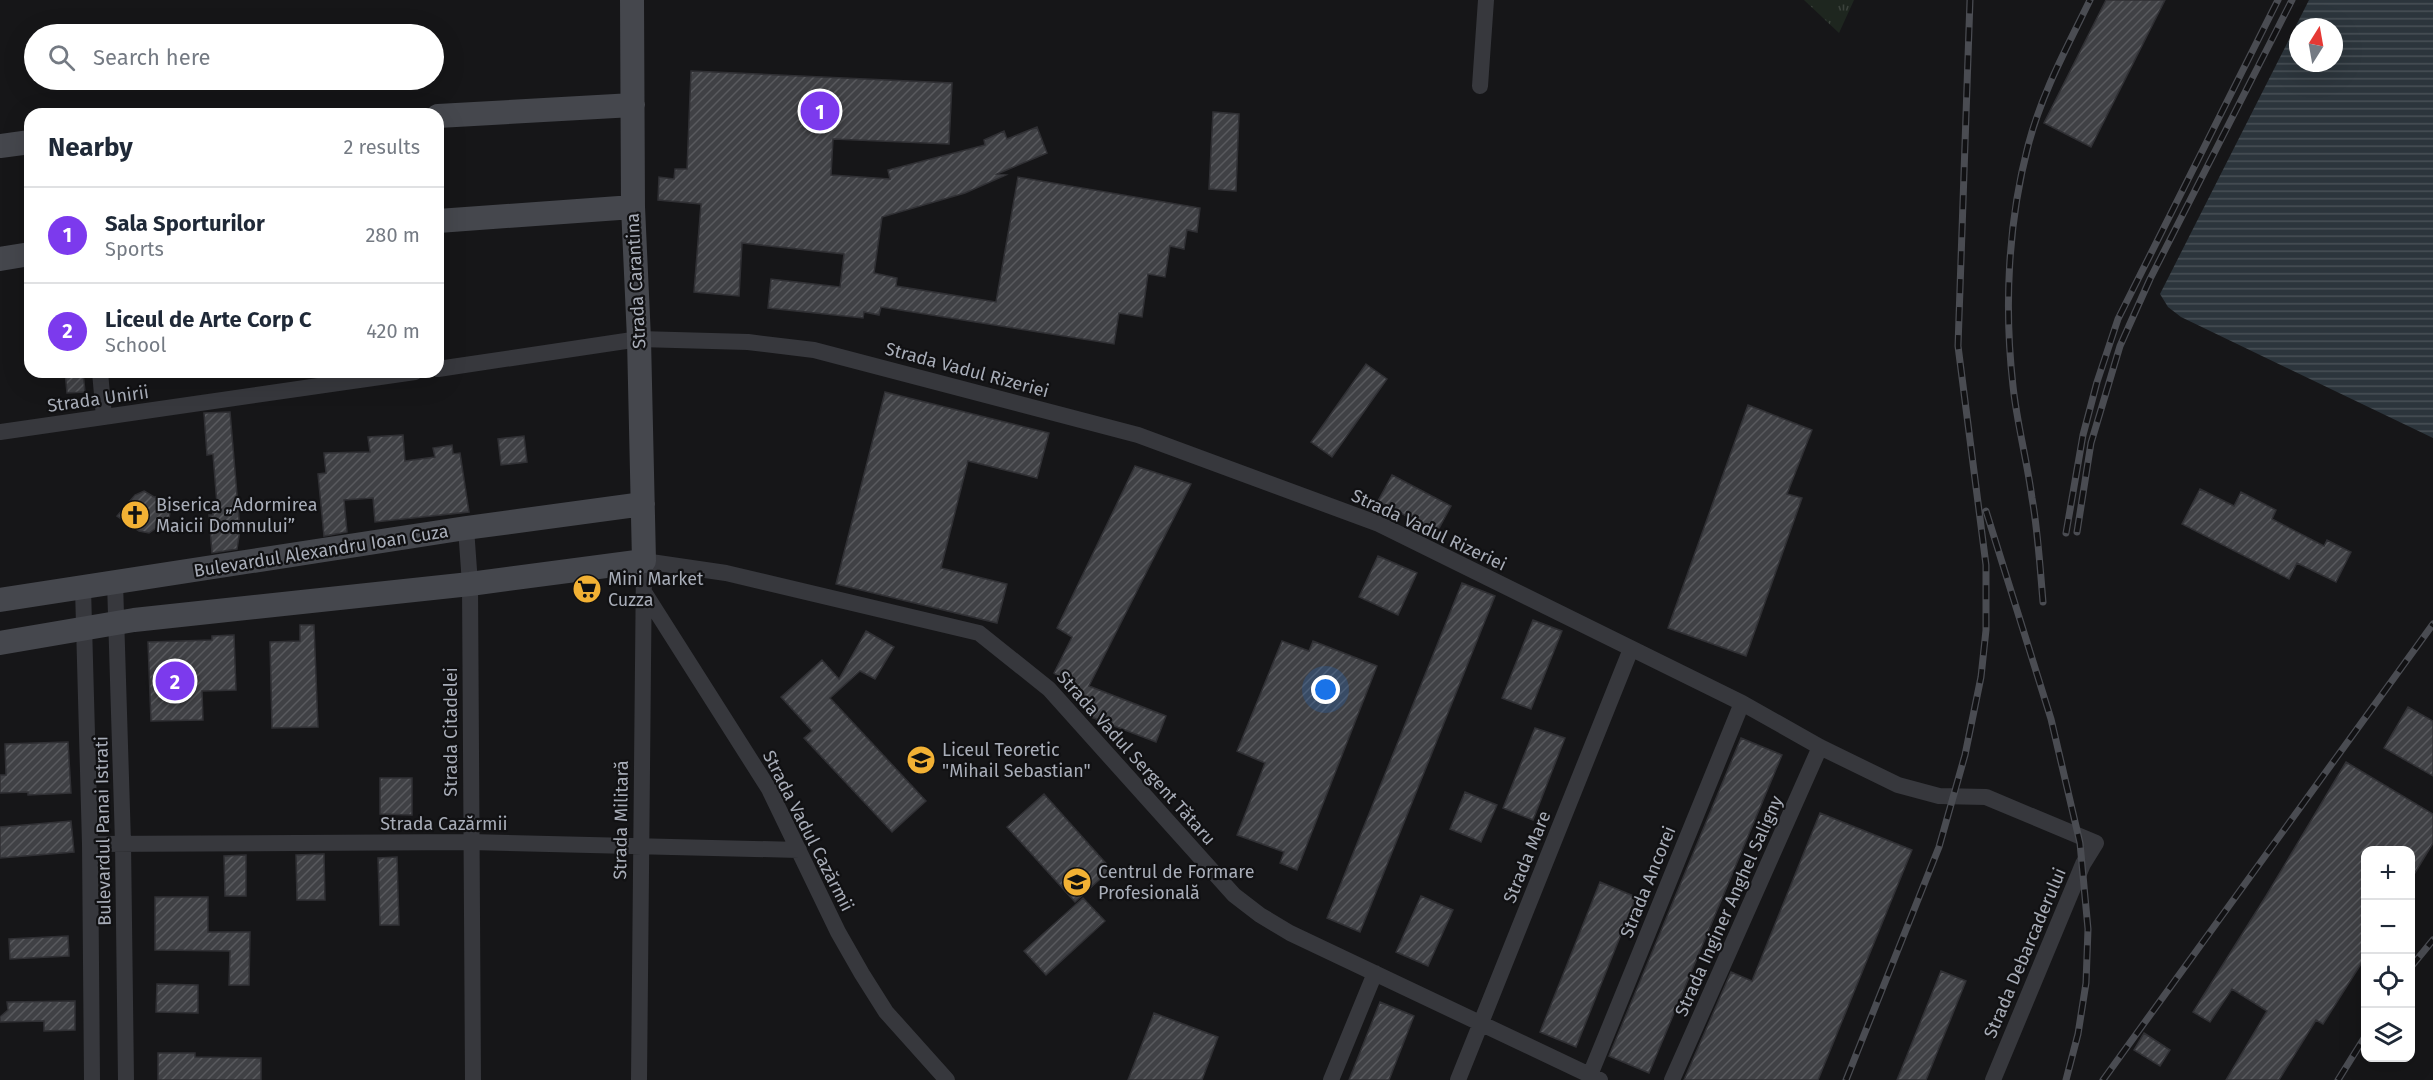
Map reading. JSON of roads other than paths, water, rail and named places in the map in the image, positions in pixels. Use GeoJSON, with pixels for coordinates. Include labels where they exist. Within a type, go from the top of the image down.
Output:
{"type":"FeatureCollection","features":[{"type":"Feature","properties":{"kind":"main road","name":"Strada Carantina"},"geometry":{"type":"LineString","coordinates":[[632,0],[633,207],[639,339],[644,561]]}},
{"type":"Feature","properties":{"kind":"main road"},"geometry":{"type":"LineString","coordinates":[[444,116],[633,105]]}},
{"type":"Feature","properties":{"kind":"main road"},"geometry":{"type":"LineString","coordinates":[[0,146],[24,143]]}},
{"type":"Feature","properties":{"kind":"main road"},"geometry":{"type":"LineString","coordinates":[[444,221],[633,207]]}},
{"type":"Feature","properties":{"kind":"main road"},"geometry":{"type":"LineString","coordinates":[[0,259],[24,255]]}},
{"type":"Feature","properties":{"kind":"main road","name":"Bulevardul Alexandru Ioan Cuza"},"geometry":{"type":"LineString","coordinates":[[0,600],[466,528],[643,504]]}},
{"type":"Feature","properties":{"kind":"main road"},"geometry":{"type":"LineString","coordinates":[[0,643],[117,623],[470,584],[644,561]]}},
{"type":"Feature","properties":{"kind":"street"},"geometry":{"type":"LineString","coordinates":[[1480,86],[1486,0]]}},
{"type":"Feature","properties":{"kind":"street"},"geometry":{"type":"LineString","coordinates":[[444,368],[639,339]]}},
{"type":"Feature","properties":{"kind":"street","name":"Strada Vadul Rizeriei"},"geometry":{"type":"LineString","coordinates":[[639,339],[748,342],[814,350],[1138,435],[1379,524],[1742,703],[1820,747],[1898,785],[1939,796],[1986,797],[2096,843]]}},
{"type":"Feature","properties":{"kind":"street"},"geometry":{"type":"LineString","coordinates":[[101,378],[104,417]]}},
{"type":"Feature","properties":{"kind":"street","name":"Strada Unirii"},"geometry":{"type":"LineString","coordinates":[[0,432],[374,378]]}},
{"type":"Feature","properties":{"kind":"street","name":"Strada Citadelei"},"geometry":{"type":"LineString","coordinates":[[466,528],[470,584],[473,1080]]}},
{"type":"Feature","properties":{"kind":"street","name":"Strada Militară"},"geometry":{"type":"LineString","coordinates":[[639,1080],[644,561]]}},
{"type":"Feature","properties":{"kind":"street","name":"Strada Vadul Sergent Tătaru"},"geometry":{"type":"LineString","coordinates":[[644,561],[726,573],[979,633],[1049,689],[1234,895],[1260,915],[1290,933],[1595,1078]]}},
{"type":"Feature","properties":{"kind":"street","name":"Bulevardul Panai Istrati"},"geometry":{"type":"LineString","coordinates":[[115,582],[123,843],[126,1080]]}},
{"type":"Feature","properties":{"kind":"street","name":"Bulevardul Panai Istrati"},"geometry":{"type":"LineString","coordinates":[[83,588],[90,844],[92,1080]]}},
{"type":"Feature","properties":{"kind":"street","name":"Strada Vadul Cazărmii"},"geometry":{"type":"LineString","coordinates":[[644,592],[769,789],[838,932],[886,1012],[947,1080]]}},
{"type":"Feature","properties":{"kind":"street","name":"Strada Mare"},"geometry":{"type":"LineString","coordinates":[[1458,1080],[1631,649]]}},
{"type":"Feature","properties":{"kind":"street","name":"Strada Ancorei"},"geometry":{"type":"LineString","coordinates":[[1595,1078],[1742,703]]}},
{"type":"Feature","properties":{"kind":"street","name":"Strada Inginer Anghel Saligny"},"geometry":{"type":"LineString","coordinates":[[1672,1080],[1820,747]]}},
{"type":"Feature","properties":{"kind":"street","name":"Strada Cazărmii"},"geometry":{"type":"LineString","coordinates":[[90,844],[470,842],[799,850]]}},
{"type":"Feature","properties":{"kind":"street","name":"Strada Debarcaderului"},"geometry":{"type":"LineString","coordinates":[[1993,1080],[2083,864],[2096,843]]}},
{"type":"Feature","properties":{"kind":"street"},"geometry":{"type":"LineString","coordinates":[[1331,1080],[1375,973]]}},
{"type":"Feature","properties":{"kind":"railway"},"geometry":{"type":"LineString","coordinates":[[1846,1080],[1939,847],[1965,755],[1981,677],[1986,630],[1986,565],[1958,346],[1970,0]]}},
{"type":"Feature","properties":{"kind":"railway"},"geometry":{"type":"LineString","coordinates":[[2043,602],[2034,511],[2017,414],[2010,356],[2009,296],[2012,235],[2021,175],[2033,127],[2055,72],[2090,0]]}},
{"type":"Feature","properties":{"kind":"railway"},"geometry":{"type":"LineString","coordinates":[[2066,533],[2083,435],[2097,382],[2118,319],[2278,0]]}},
{"type":"Feature","properties":{"kind":"railway"},"geometry":{"type":"LineString","coordinates":[[2077,532],[2091,443],[2120,346],[2150,279],[2292,0]]}},
{"type":"Feature","properties":{"kind":"railway"},"geometry":{"type":"LineString","coordinates":[[1986,511],[2051,719],[2080,843],[2088,929],[2086,983],[2078,1034],[2066,1080]]}},
{"type":"Feature","properties":{"kind":"railway"},"geometry":{"type":"LineString","coordinates":[[2103,1080],[2433,624]]}},
{"type":"Feature","properties":{"kind":"railway"},"geometry":{"type":"LineString","coordinates":[[2415,962],[2433,940]]}},
{"type":"Feature","properties":{"kind":"railway"},"geometry":{"type":"LineString","coordinates":[[2338,1080],[2361,1043]]}},
{"type":"Feature","properties":{"kind":"place","name":"Sala Sporturilor"},"geometry":{"type":"Point","coordinates":[820,111]}},
{"type":"Feature","properties":{"kind":"place","name":"Biserica „Adormirea Maicii Domnului”"},"geometry":{"type":"Point","coordinates":[135,515]}},
{"type":"Feature","properties":{"kind":"place","name":"Mini Market Cuzza"},"geometry":{"type":"Point","coordinates":[587,589]}},
{"type":"Feature","properties":{"kind":"place","name":"Liceul de Arte Corp C"},"geometry":{"type":"Point","coordinates":[175,681]}},
{"type":"Feature","properties":{"kind":"place","name":"Liceul Teoretic \"Mihail Sebastian\""},"geometry":{"type":"Point","coordinates":[921,760]}},
{"type":"Feature","properties":{"kind":"place","name":"Centrul de Formare Profesională"},"geometry":{"type":"Point","coordinates":[1077,882]}}]}
